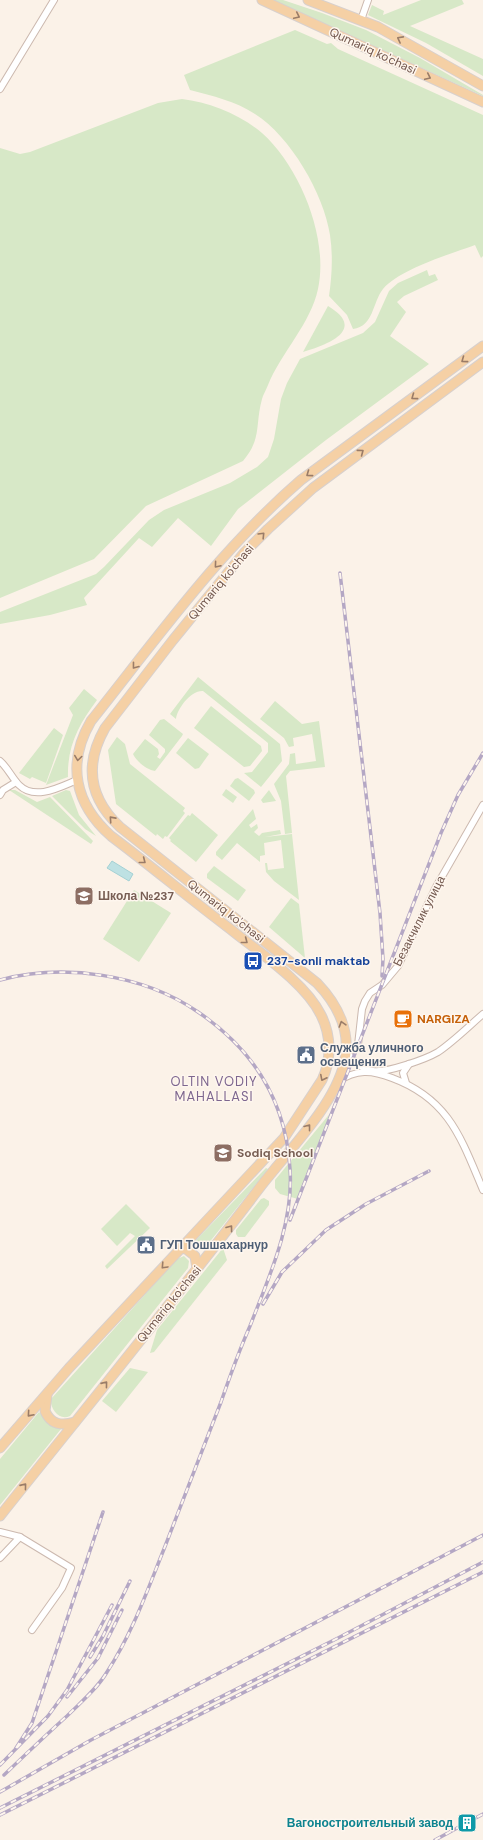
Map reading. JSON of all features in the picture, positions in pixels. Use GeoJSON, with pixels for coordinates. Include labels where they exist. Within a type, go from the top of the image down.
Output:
{"type":"FeatureCollection","features":[{"type":"Feature","properties":{"kind":"main road","name":"Qumariq ko'chasi"},"geometry":{"type":"LineString","coordinates":[[262,0],[483,102]]}},
{"type":"Feature","properties":{"kind":"main road","name":"Qumariq ko'chasi"},"geometry":{"type":"LineString","coordinates":[[308,0],[361,20],[411,45],[483,86]]}},
{"type":"Feature","properties":{"kind":"main road","name":"Qumariq ko'chasi"},"geometry":{"type":"LineString","coordinates":[[0,1448],[48,1392],[180,1248],[284,1138],[299,1117],[326,1073],[330,1047],[324,1023],[316,1007],[301,988],[259,952],[103,828],[86,806],[77,780],[79,750],[87,728],[162,632],[233,546],[278,500],[301,480],[483,346]]}},
{"type":"Feature","properties":{"kind":"main road","name":"Qumariq ko'chasi"},"geometry":{"type":"LineString","coordinates":[[0,1516],[197,1269],[322,1109],[337,1082],[344,1065],[346,1052],[346,1037],[341,1019],[333,1003],[323,989],[120,827],[110,817],[98,800],[94,787],[92,773],[94,752],[105,728],[173,640],[244,553],[290,508],[313,488],[483,362]]}},
{"type":"Feature","properties":{"kind":"main road"},"geometry":{"type":"LineString","coordinates":[[445,374],[453,384]]}},
{"type":"Feature","properties":{"kind":"main road"},"geometry":{"type":"LineString","coordinates":[[162,632],[173,640]]}},
{"type":"Feature","properties":{"kind":"main road"},"geometry":{"type":"LineString","coordinates":[[179,889],[186,880]]}},
{"type":"Feature","properties":{"kind":"main road"},"geometry":{"type":"LineString","coordinates":[[268,1156],[279,1165]]}},
{"type":"Feature","properties":{"kind":"main road"},"geometry":{"type":"LineString","coordinates":[[180,1248],[195,1256],[197,1269]]}},
{"type":"Feature","properties":{"kind":"main road"},"geometry":{"type":"LineString","coordinates":[[48,1392],[44,1407],[49,1417],[58,1424],[75,1422]]}},
{"type":"Feature","properties":{"kind":"street"},"geometry":{"type":"LineString","coordinates":[[0,89],[54,0]]}},
{"type":"Feature","properties":{"kind":"street"},"geometry":{"type":"LineString","coordinates":[[361,20],[368,0]]}},
{"type":"Feature","properties":{"kind":"street"},"geometry":{"type":"LineString","coordinates":[[0,761],[10,770],[16,782],[26,790],[46,792],[77,780]]}},
{"type":"Feature","properties":{"kind":"street"},"geometry":{"type":"LineString","coordinates":[[0,795],[3,790],[16,782]]}},
{"type":"Feature","properties":{"kind":"street","name":"Безакчилик улица"},"geometry":{"type":"LineString","coordinates":[[346,1052],[358,1045],[362,1009],[365,1000],[370,993],[382,985],[398,966],[436,887],[483,805]]}},
{"type":"Feature","properties":{"kind":"street"},"geometry":{"type":"LineString","coordinates":[[337,1082],[353,1074],[395,1068],[430,1056],[439,1051],[483,1014]]}},
{"type":"Feature","properties":{"kind":"street"},"geometry":{"type":"LineString","coordinates":[[346,1052],[351,1059],[358,1064],[406,1083],[426,1096],[454,1126],[462,1139],[483,1190]]}},
{"type":"Feature","properties":{"kind":"street"},"geometry":{"type":"LineString","coordinates":[[406,1083],[403,1073],[409,1064]]}},
{"type":"Feature","properties":{"kind":"street"},"geometry":{"type":"LineString","coordinates":[[0,1532],[11,1536],[20,1537],[71,1568],[62,1588],[32,1630]]}},
{"type":"Feature","properties":{"kind":"street"},"geometry":{"type":"LineString","coordinates":[[9,1549],[11,1536]]}},
{"type":"Feature","properties":{"kind":"street"},"geometry":{"type":"LineString","coordinates":[[0,1558],[20,1537]]}},
{"type":"Feature","properties":{"kind":"green space"},"geometry":{"type":"Polygon","coordinates":[[[273,0],[283,0],[366,30],[420,58],[483,96],[273,0]]]}},
{"type":"Feature","properties":{"kind":"green space"},"geometry":{"type":"Polygon","coordinates":[[[421,0],[462,0],[464,4],[410,26],[483,59],[483,76],[426,43],[368,15],[372,5],[384,11],[383,15],[421,0]]]}},
{"type":"Feature","properties":{"kind":"green space"},"geometry":{"type":"Polygon","coordinates":[[[295,30],[327,44],[331,43],[338,49],[483,115],[483,256],[481,258],[475,245],[426,263],[401,275],[383,289],[369,319],[360,327],[353,329],[347,315],[329,296],[332,266],[330,235],[321,202],[313,184],[293,151],[281,136],[268,124],[247,109],[224,99],[190,90],[184,75],[295,30]]]}},
{"type":"Feature","properties":{"kind":"green space"},"geometry":{"type":"Polygon","coordinates":[[[182,99],[214,106],[235,115],[254,126],[276,147],[288,165],[299,184],[315,226],[319,248],[320,269],[318,289],[314,302],[303,326],[280,361],[264,394],[260,408],[256,438],[253,446],[243,461],[146,506],[94,559],[0,598],[0,148],[20,154],[30,152],[158,103],[182,99]]]}},
{"type":"Feature","properties":{"kind":"green space"},"geometry":{"type":"Polygon","coordinates":[[[427,270],[429,276],[435,274],[438,280],[404,296],[397,302],[406,312],[390,336],[429,364],[326,440],[238,509],[211,546],[178,518],[152,547],[139,538],[84,598],[87,605],[50,615],[0,624],[0,612],[96,574],[149,520],[164,510],[230,483],[257,467],[268,457],[274,439],[281,399],[287,383],[300,359],[363,333],[375,322],[389,291],[398,283],[427,270]]]}},
{"type":"Feature","properties":{"kind":"green space"},"geometry":{"type":"Polygon","coordinates":[[[328,306],[339,315],[344,322],[344,329],[332,341],[303,352],[328,306]]]}},
{"type":"Feature","properties":{"kind":"green space"},"geometry":{"type":"Polygon","coordinates":[[[198,677],[280,744],[282,761],[261,787],[244,773],[252,772],[268,752],[268,743],[203,691],[194,694],[185,701],[179,710],[176,719],[170,714],[198,677]]]}},
{"type":"Feature","properties":{"kind":"green space"},"geometry":{"type":"Polygon","coordinates":[[[84,689],[97,700],[75,736],[68,766],[68,777],[46,785],[73,715],[69,708],[84,689]]]}},
{"type":"Feature","properties":{"kind":"green space"},"geometry":{"type":"Polygon","coordinates":[[[275,701],[302,724],[319,721],[325,767],[290,771],[286,776],[292,833],[285,834],[281,801],[274,784],[289,764],[290,754],[295,753],[296,764],[316,761],[312,734],[293,738],[294,746],[289,747],[284,738],[260,719],[275,701]]]}},
{"type":"Feature","properties":{"kind":"green space"},"geometry":{"type":"Polygon","coordinates":[[[211,706],[261,746],[262,751],[250,766],[244,767],[194,728],[211,706]]]}},
{"type":"Feature","properties":{"kind":"green space"},"geometry":{"type":"Polygon","coordinates":[[[164,719],[183,734],[155,771],[142,765],[133,754],[145,739],[158,749],[159,754],[157,757],[160,759],[165,752],[165,749],[149,735],[160,720],[164,719]]]}},
{"type":"Feature","properties":{"kind":"green space"},"geometry":{"type":"Polygon","coordinates":[[[54,728],[63,735],[46,783],[32,777],[30,779],[19,773],[54,728]]]}},
{"type":"Feature","properties":{"kind":"green space"},"geometry":{"type":"Polygon","coordinates":[[[117,737],[125,744],[130,764],[185,808],[183,811],[185,813],[167,837],[165,836],[163,839],[157,834],[156,836],[116,804],[108,750],[117,737]]]}},
{"type":"Feature","properties":{"kind":"green space"},"geometry":{"type":"Polygon","coordinates":[[[188,738],[209,754],[199,768],[195,769],[176,753],[188,738]]]}},
{"type":"Feature","properties":{"kind":"green space"},"geometry":{"type":"Polygon","coordinates":[[[238,778],[254,790],[255,793],[249,801],[230,786],[235,779],[238,778]]]}},
{"type":"Feature","properties":{"kind":"green space"},"geometry":{"type":"Polygon","coordinates":[[[226,789],[237,797],[233,803],[222,795],[226,789]]]}},
{"type":"Feature","properties":{"kind":"green space"},"geometry":{"type":"Polygon","coordinates":[[[9,790],[15,790],[37,802],[50,797],[93,841],[91,844],[9,790]]]}},
{"type":"Feature","properties":{"kind":"green space"},"geometry":{"type":"Polygon","coordinates":[[[66,790],[70,791],[79,815],[96,836],[85,829],[52,796],[66,790]]]}},
{"type":"Feature","properties":{"kind":"green space"},"geometry":{"type":"Polygon","coordinates":[[[269,790],[276,801],[263,803],[261,800],[269,790]]]}},
{"type":"Feature","properties":{"kind":"green space"},"geometry":{"type":"Polygon","coordinates":[[[253,809],[256,819],[249,825],[251,828],[257,824],[258,828],[254,832],[259,836],[262,833],[280,830],[281,834],[265,837],[292,834],[299,900],[274,881],[266,872],[265,863],[267,863],[268,870],[284,868],[281,840],[264,843],[265,855],[260,856],[260,862],[237,843],[222,860],[216,855],[216,852],[253,809]]]}},
{"type":"Feature","properties":{"kind":"green space"},"geometry":{"type":"Polygon","coordinates":[[[192,813],[218,835],[196,862],[170,841],[171,840],[169,838],[188,815],[190,816],[192,813]]]}},
{"type":"Feature","properties":{"kind":"green space"},"geometry":{"type":"Polygon","coordinates":[[[214,866],[246,890],[238,901],[207,878],[207,874],[214,866]]]}},
{"type":"Feature","properties":{"kind":"green space"},"geometry":{"type":"Polygon","coordinates":[[[134,890],[171,913],[139,962],[103,939],[134,890]]]}},
{"type":"Feature","properties":{"kind":"green space"},"geometry":{"type":"Polygon","coordinates":[[[291,898],[299,904],[305,958],[269,927],[291,898]]]}},
{"type":"Feature","properties":{"kind":"green space"},"geometry":{"type":"Polygon","coordinates":[[[332,1111],[298,1199],[280,1194],[275,1188],[275,1180],[332,1111]]]}},
{"type":"Feature","properties":{"kind":"green space"},"geometry":{"type":"Polygon","coordinates":[[[266,1168],[268,1169],[204,1249],[195,1241],[266,1168]]]}},
{"type":"Feature","properties":{"kind":"green space"},"geometry":{"type":"Polygon","coordinates":[[[264,1198],[269,1201],[269,1205],[245,1237],[238,1237],[236,1230],[261,1199],[264,1198]]]}},
{"type":"Feature","properties":{"kind":"green space"},"geometry":{"type":"Polygon","coordinates":[[[126,1204],[150,1228],[107,1269],[105,1266],[135,1236],[130,1233],[117,1246],[101,1229],[126,1204]]]}},
{"type":"Feature","properties":{"kind":"green space"},"geometry":{"type":"Polygon","coordinates":[[[223,1248],[227,1260],[154,1352],[150,1353],[157,1330],[223,1248]]]}},
{"type":"Feature","properties":{"kind":"green space"},"geometry":{"type":"Polygon","coordinates":[[[184,1256],[189,1261],[188,1268],[70,1416],[62,1417],[56,1413],[52,1407],[51,1399],[177,1259],[184,1256]]]}},
{"type":"Feature","properties":{"kind":"green space"},"geometry":{"type":"Polygon","coordinates":[[[130,1368],[148,1372],[116,1412],[102,1401],[130,1368]]]}},
{"type":"Feature","properties":{"kind":"green space"},"geometry":{"type":"Polygon","coordinates":[[[39,1412],[48,1423],[61,1429],[0,1505],[0,1459],[39,1412]]]}},
{"type":"Feature","properties":{"kind":"water"},"geometry":{"type":"Polygon","coordinates":[[[112,861],[133,874],[129,881],[107,868],[112,861]]]}},
{"type":"Feature","properties":{"kind":"railway"},"geometry":{"type":"LineString","coordinates":[[340,573],[380,913],[383,959],[382,976]]}},
{"type":"Feature","properties":{"kind":"railway"},"geometry":{"type":"LineString","coordinates":[[290,1220],[441,833],[458,795],[483,753]]}},
{"type":"Feature","properties":{"kind":"railway"},"geometry":{"type":"LineString","coordinates":[[0,980],[50,972],[102,975],[153,989],[176,999],[198,1012],[218,1027],[235,1043],[251,1060],[264,1079],[274,1099],[282,1121],[290,1169],[288,1209],[279,1249],[164,1549],[132,1627],[116,1658],[94,1690],[4,1775]]}},
{"type":"Feature","properties":{"kind":"railway"},"geometry":{"type":"LineString","coordinates":[[263,1304],[282,1272],[326,1230],[366,1204],[429,1171]]}},
{"type":"Feature","properties":{"kind":"railway"},"geometry":{"type":"LineString","coordinates":[[16,1748],[32,1723],[103,1512]]}},
{"type":"Feature","properties":{"kind":"railway"},"geometry":{"type":"LineString","coordinates":[[0,1792],[91,1740],[483,1535]]}},
{"type":"Feature","properties":{"kind":"railway"},"geometry":{"type":"LineString","coordinates":[[0,1808],[338,1638],[483,1562]]}},
{"type":"Feature","properties":{"kind":"railway"},"geometry":{"type":"LineString","coordinates":[[0,1815],[483,1572]]}},
{"type":"Feature","properties":{"kind":"railway"},"geometry":{"type":"LineString","coordinates":[[90,1657],[103,1636],[130,1581]]}},
{"type":"Feature","properties":{"kind":"railway"},"geometry":{"type":"LineString","coordinates":[[0,1765],[48,1716],[67,1690],[112,1605]]}},
{"type":"Feature","properties":{"kind":"railway"},"geometry":{"type":"LineString","coordinates":[[67,1697],[98,1658],[122,1610]]}},
{"type":"Feature","properties":{"kind":"railway"},"geometry":{"type":"LineString","coordinates":[[435,1840],[483,1814]]}},
{"type":"Feature","properties":{"kind":"place","name":"Школа №237"},"geometry":{"type":"Point","coordinates":[84,896]}},
{"type":"Feature","properties":{"kind":"place","name":"237-sonli maktab"},"geometry":{"type":"Point","coordinates":[253,961]}},
{"type":"Feature","properties":{"kind":"place","name":"NARGIZA"},"geometry":{"type":"Point","coordinates":[403,1019]}},
{"type":"Feature","properties":{"kind":"place","name":"Служба уличного освещения"},"geometry":{"type":"Point","coordinates":[306,1055]}},
{"type":"Feature","properties":{"kind":"place","name":"Sodiq School"},"geometry":{"type":"Point","coordinates":[223,1153]}},
{"type":"Feature","properties":{"kind":"place","name":"ГУП Тошшахарнур"},"geometry":{"type":"Point","coordinates":[146,1245]}},
{"type":"Feature","properties":{"kind":"place","name":"Вагоностроительный завод"},"geometry":{"type":"Point","coordinates":[467,1823]}},
{"type":"Feature","properties":{"kind":"district","name":"OLTIN VODIY MAHALLASI"},"geometry":{"type":"Point","coordinates":[214,1088]}}]}
